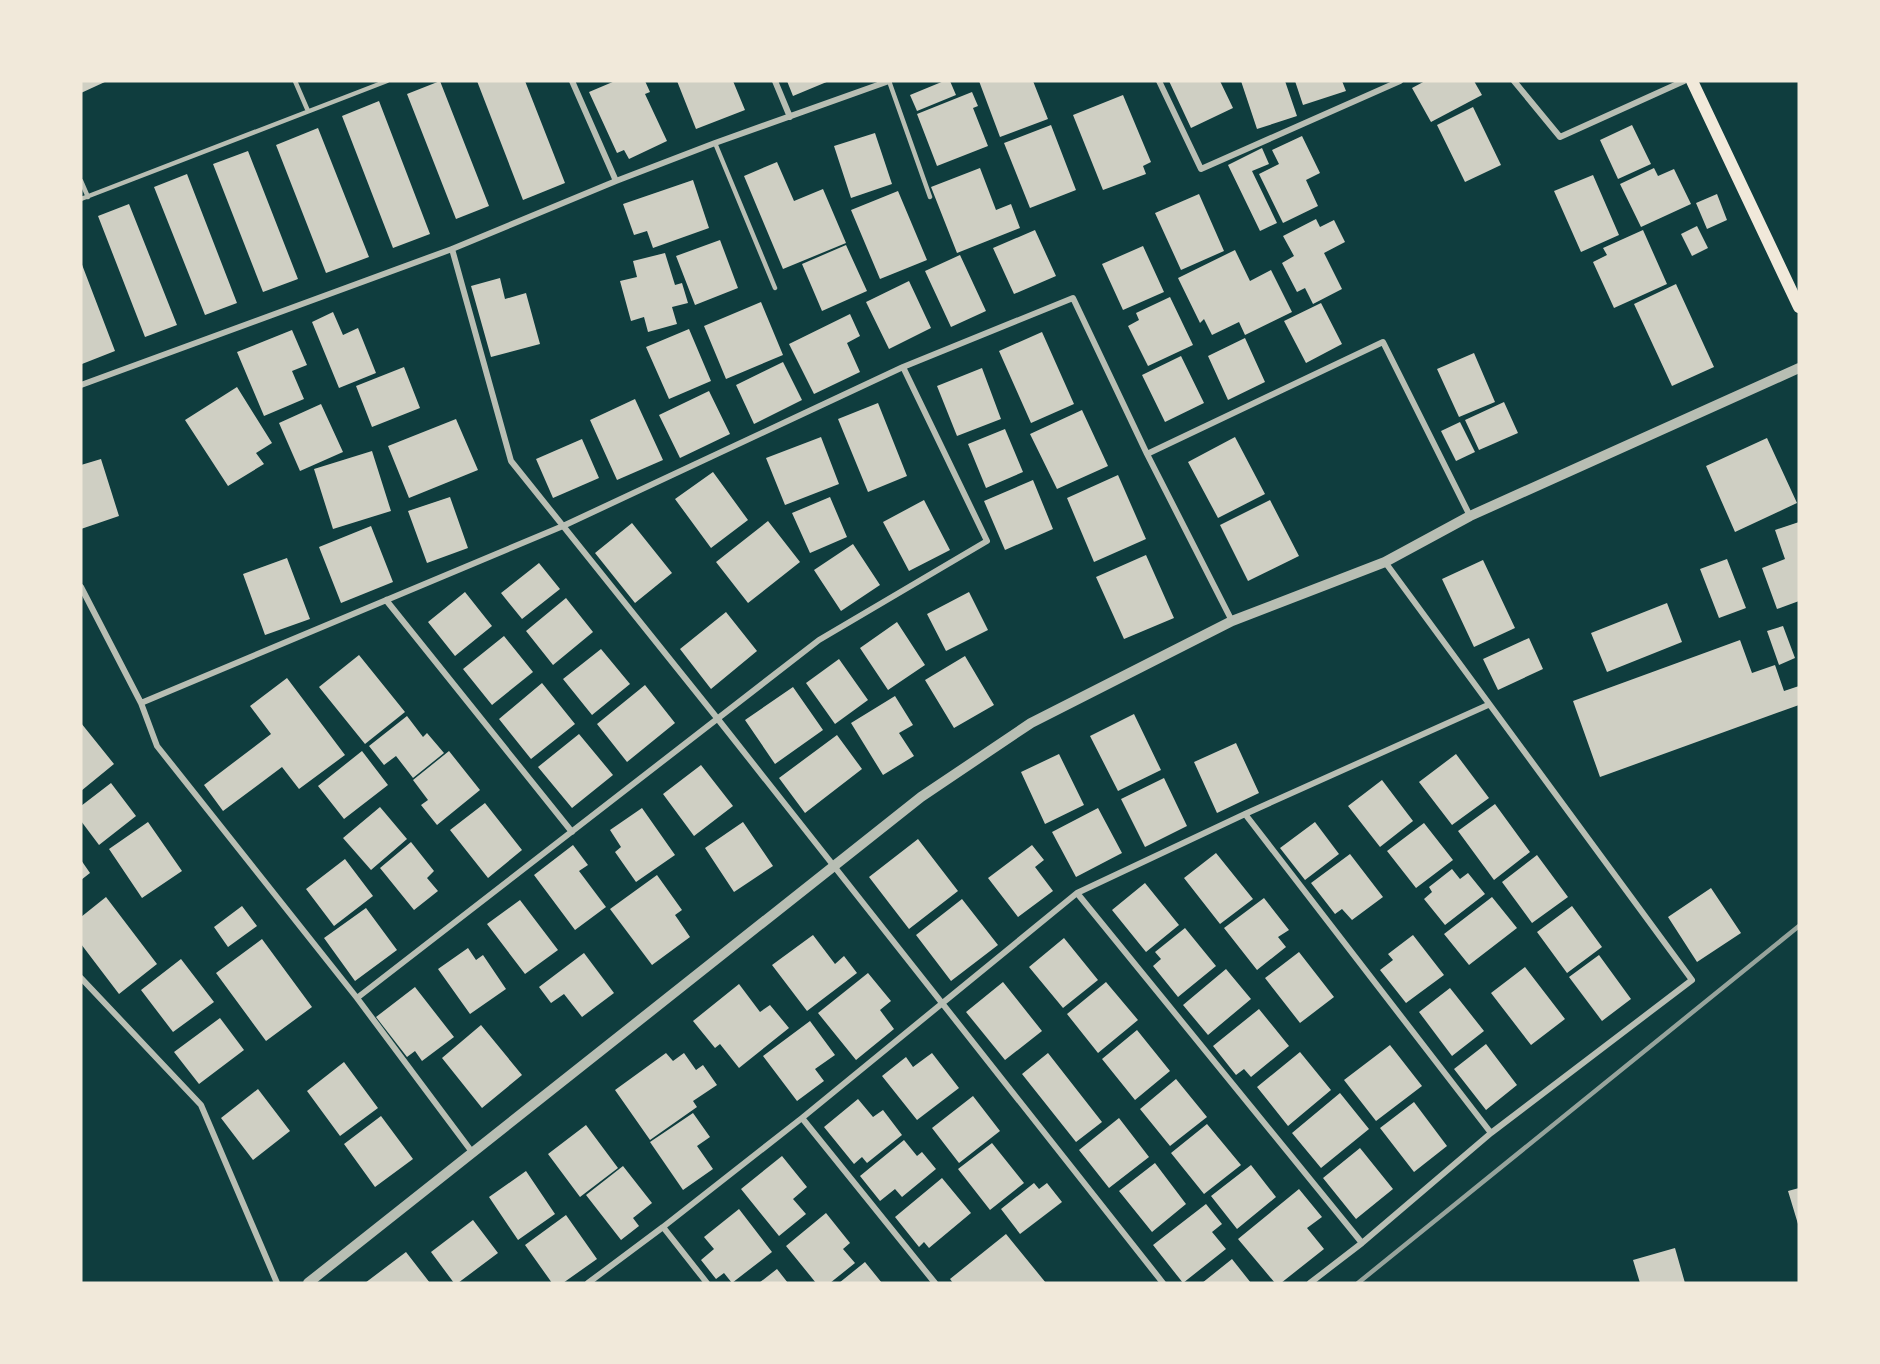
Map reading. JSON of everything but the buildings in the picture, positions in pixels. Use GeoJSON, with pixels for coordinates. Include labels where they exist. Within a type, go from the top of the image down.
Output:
{"type":"FeatureCollection","features":[{"type":"Feature","properties":{"kind":"main road"},"geometry":{"type":"LineString","coordinates":[[1692,81],[1799,307]]}},
{"type":"Feature","properties":{"kind":"street"},"geometry":{"type":"LineString","coordinates":[[572,81],[616,181]]}},
{"type":"Feature","properties":{"kind":"street"},"geometry":{"type":"LineString","coordinates":[[775,81],[790,117]]}},
{"type":"Feature","properties":{"kind":"street"},"geometry":{"type":"LineString","coordinates":[[81,385],[452,249],[616,181],[889,81]]}},
{"type":"Feature","properties":{"kind":"street"},"geometry":{"type":"LineString","coordinates":[[1159,81],[1201,169],[1400,81]]}},
{"type":"Feature","properties":{"kind":"street"},"geometry":{"type":"LineString","coordinates":[[1514,81],[1560,137],[1684,81]]}},
{"type":"Feature","properties":{"kind":"street"},"geometry":{"type":"LineString","coordinates":[[452,249],[511,460],[1163,1283]]}},
{"type":"Feature","properties":{"kind":"street"},"geometry":{"type":"LineString","coordinates":[[141,703],[563,526],[903,367],[1073,298],[1147,454],[1232,621]]}},
{"type":"Feature","properties":{"kind":"street"},"geometry":{"type":"LineString","coordinates":[[1147,454],[1383,342],[1470,516]]}},
{"type":"Feature","properties":{"kind":"street"},"geometry":{"type":"LineString","coordinates":[[357,998],[819,640],[987,541],[903,367]]}},
{"type":"Feature","properties":{"kind":"street"},"geometry":{"type":"LineString","coordinates":[[308,1283],[833,865],[921,797],[1031,723],[1232,621],[1384,562],[1470,516],[1799,368]]}},
{"type":"Feature","properties":{"kind":"street"},"geometry":{"type":"LineString","coordinates":[[1310,1283],[1362,1243],[1491,1133],[1692,980],[1384,562]]}},
{"type":"Feature","properties":{"kind":"street"},"geometry":{"type":"LineString","coordinates":[[81,587],[141,703],[156,746],[357,998],[472,1152]]}},
{"type":"Feature","properties":{"kind":"street"},"geometry":{"type":"LineString","coordinates":[[386,600],[572,832]]}},
{"type":"Feature","properties":{"kind":"street"},"geometry":{"type":"LineString","coordinates":[[588,1283],[802,1118],[1077,893],[1245,814],[1488,705]]}},
{"type":"Feature","properties":{"kind":"street"},"geometry":{"type":"LineString","coordinates":[[1245,814],[1491,1133]]}},
{"type":"Feature","properties":{"kind":"street"},"geometry":{"type":"LineString","coordinates":[[1077,893],[1362,1243]]}},
{"type":"Feature","properties":{"kind":"street"},"geometry":{"type":"LineString","coordinates":[[81,978],[201,1105],[278,1283]]}},
{"type":"Feature","properties":{"kind":"street"},"geometry":{"type":"LineString","coordinates":[[802,1118],[935,1283]]}},
{"type":"Feature","properties":{"kind":"street"},"geometry":{"type":"LineString","coordinates":[[663,1227],[707,1283]]}},
{"type":"Feature","properties":{"kind":"lane"},"geometry":{"type":"LineString","coordinates":[[295,81],[308,111]]}},
{"type":"Feature","properties":{"kind":"lane"},"geometry":{"type":"LineString","coordinates":[[81,199],[387,81]]}},
{"type":"Feature","properties":{"kind":"lane"},"geometry":{"type":"LineString","coordinates":[[889,81],[930,197]]}},
{"type":"Feature","properties":{"kind":"lane"},"geometry":{"type":"LineString","coordinates":[[715,143],[775,288]]}},
{"type":"Feature","properties":{"kind":"lane"},"geometry":{"type":"LineString","coordinates":[[81,181],[88,196]]}},
{"type":"Feature","properties":{"kind":"railway"},"geometry":{"type":"LineString","coordinates":[[1358,1283],[1799,926]]}}]}
